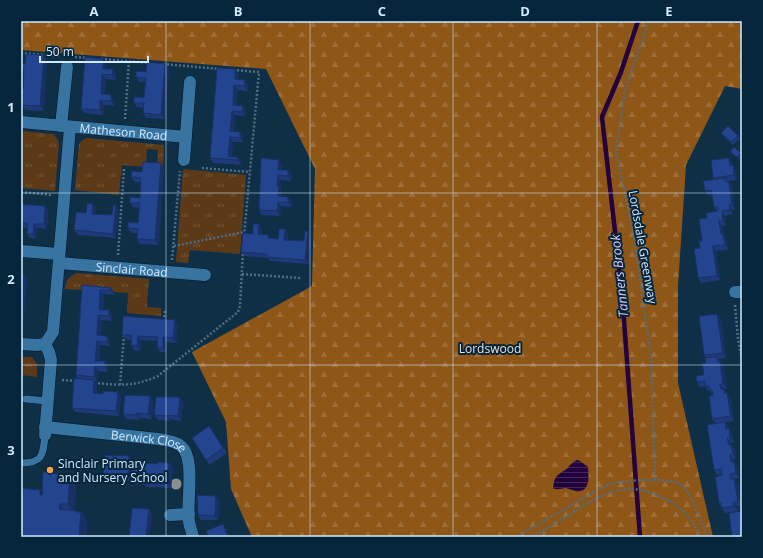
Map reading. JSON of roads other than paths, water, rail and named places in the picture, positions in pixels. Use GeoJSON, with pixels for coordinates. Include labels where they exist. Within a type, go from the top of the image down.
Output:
{"type":"FeatureCollection","features":[{"type":"Feature","properties":{"kind":"street"},"geometry":{"type":"LineString","coordinates":[[21,344],[45,344],[53,332],[64,196],[67,62]]}},
{"type":"Feature","properties":{"kind":"street"},"geometry":{"type":"LineString","coordinates":[[182,164],[186,137],[190,82]]}},
{"type":"Feature","properties":{"kind":"street","name":"Matheson Road"},"geometry":{"type":"LineString","coordinates":[[21,122],[186,137]]}},
{"type":"Feature","properties":{"kind":"street","name":"Sinclair Road"},"geometry":{"type":"LineString","coordinates":[[21,251],[117,268],[205,275]]}},
{"type":"Feature","properties":{"kind":"street"},"geometry":{"type":"LineString","coordinates":[[45,344],[51,360],[45,431]]}},
{"type":"Feature","properties":{"kind":"street","name":"Berwick Close"},"geometry":{"type":"LineString","coordinates":[[45,431],[158,439],[170,441],[181,446],[186,453],[190,475],[189,522],[193,537]]}},
{"type":"Feature","properties":{"kind":"street"},"geometry":{"type":"LineString","coordinates":[[170,515],[189,514]]}},
{"type":"Feature","properties":{"kind":"lane"},"geometry":{"type":"LineString","coordinates":[[26,400],[47,401]]}},
{"type":"Feature","properties":{"kind":"lane"},"geometry":{"type":"LineString","coordinates":[[21,463],[32,463],[42,456],[45,431]]}},
{"type":"Feature","properties":{"kind":"waterway","name":"Tanners Brook"},"geometry":{"type":"LineString","coordinates":[[638,21],[621,72],[602,117],[622,293],[640,537]]}},
{"type":"Feature","properties":{"kind":"place","name":"Sinclair Primary and Nursery School"},"geometry":{"type":"Point","coordinates":[50,470]}},
{"type":"Feature","properties":{"kind":"park label","name":"Lordswood"},"geometry":{"type":"Point","coordinates":[490,348]}}]}
